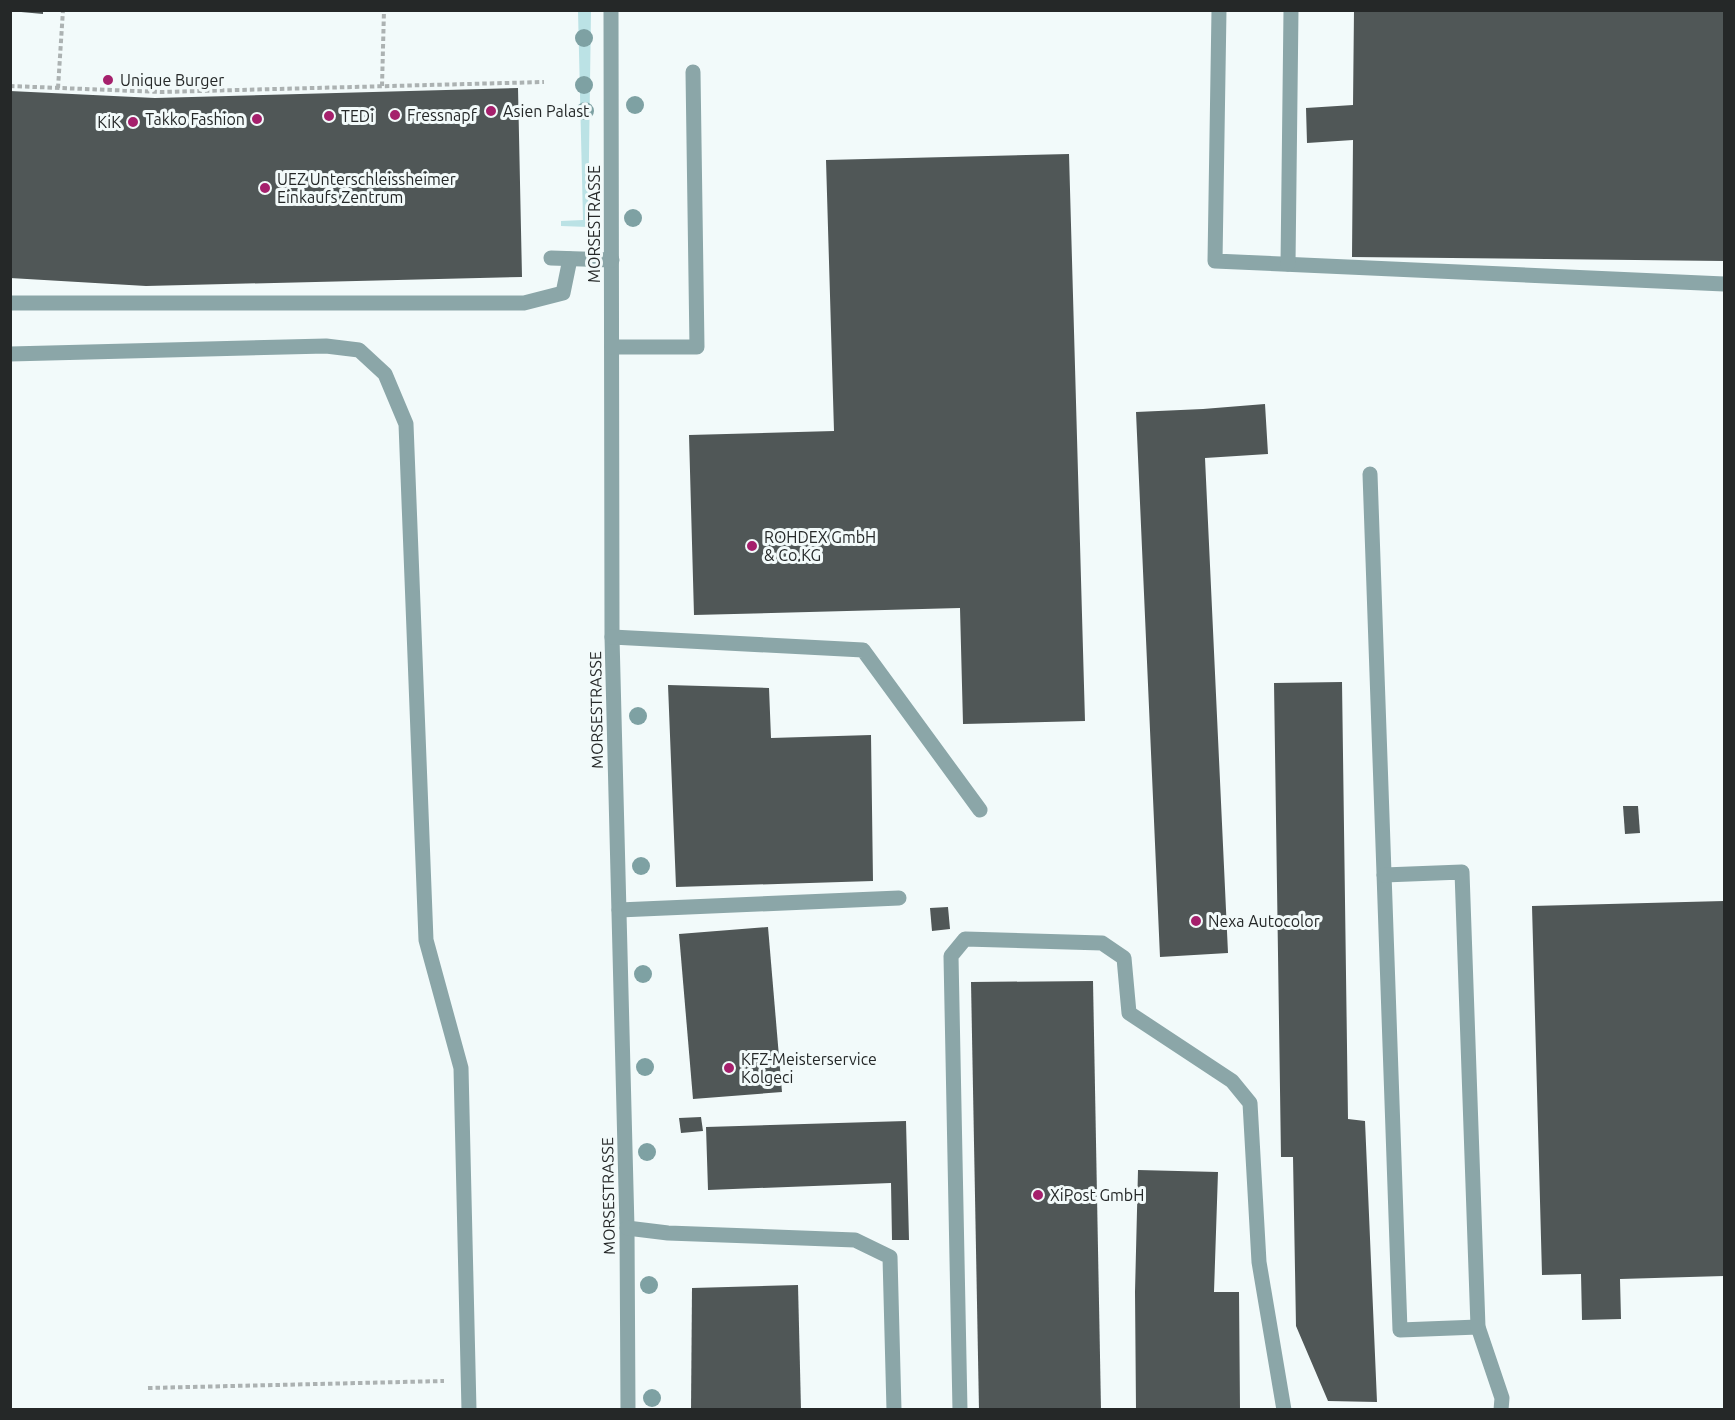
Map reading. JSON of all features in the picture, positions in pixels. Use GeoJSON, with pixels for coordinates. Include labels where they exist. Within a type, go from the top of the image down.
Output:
{"type":"FeatureCollection","features":[{"type":"Feature","properties":{"kind":"street","name":"MORSESTRASSE"},"geometry":{"type":"LineString","coordinates":[[611,10],[612,637],[627,1228],[628,1410]]}},
{"type":"Feature","properties":{"kind":"street"},"geometry":{"type":"LineString","coordinates":[[1219,10],[1215,261],[1725,284]]}},
{"type":"Feature","properties":{"kind":"street"},"geometry":{"type":"LineString","coordinates":[[1288,264],[1291,10]]}},
{"type":"Feature","properties":{"kind":"street"},"geometry":{"type":"LineString","coordinates":[[612,347],[697,347],[693,72]]}},
{"type":"Feature","properties":{"kind":"street"},"geometry":{"type":"LineString","coordinates":[[551,258],[612,260]]}},
{"type":"Feature","properties":{"kind":"street"},"geometry":{"type":"LineString","coordinates":[[10,303],[524,303],[563,293],[570,259]]}},
{"type":"Feature","properties":{"kind":"street"},"geometry":{"type":"LineString","coordinates":[[10,354],[326,346],[359,350],[385,374],[406,424],[426,940],[461,1068],[469,1410]]}},
{"type":"Feature","properties":{"kind":"street"},"geometry":{"type":"LineString","coordinates":[[1370,474],[1400,1330],[1478,1327]]}},
{"type":"Feature","properties":{"kind":"street"},"geometry":{"type":"LineString","coordinates":[[612,637],[863,650],[980,810]]}},
{"type":"Feature","properties":{"kind":"street"},"geometry":{"type":"LineString","coordinates":[[1384,875],[1462,872],[1478,1327],[1502,1398],[1501,1410]]}},
{"type":"Feature","properties":{"kind":"street"},"geometry":{"type":"LineString","coordinates":[[619,910],[899,898]]}},
{"type":"Feature","properties":{"kind":"street"},"geometry":{"type":"LineString","coordinates":[[960,1410],[951,956],[965,939],[1102,943],[1124,958],[1129,1012],[1232,1081],[1250,1103],[1259,1262],[1284,1410]]}},
{"type":"Feature","properties":{"kind":"street"},"geometry":{"type":"LineString","coordinates":[[627,1228],[668,1233],[855,1240],[890,1257],[894,1410]]}},
{"type":"Feature","properties":{"kind":"path"},"geometry":{"type":"LineString","coordinates":[[58,88],[63,10]]}},
{"type":"Feature","properties":{"kind":"path"},"geometry":{"type":"LineString","coordinates":[[382,86],[384,10]]}},
{"type":"Feature","properties":{"kind":"path"},"geometry":{"type":"LineString","coordinates":[[10,86],[161,92],[544,82]]}},
{"type":"Feature","properties":{"kind":"path"},"geometry":{"type":"LineString","coordinates":[[148,1388],[468,1380]]}},
{"type":"Feature","properties":{"kind":"shaded area"},"geometry":{"type":"Polygon","coordinates":[[[578,11],[591,11],[588,227],[561,226],[561,221],[583,220],[578,11]]]}},
{"type":"Feature","properties":{"kind":"building"},"geometry":{"type":"Polygon","coordinates":[[[21,10],[43,10],[43,14],[21,12],[21,10]]]}},
{"type":"Feature","properties":{"kind":"building"},"geometry":{"type":"Polygon","coordinates":[[[1354,10],[1724,10],[1724,261],[1352,257],[1353,140],[1307,143],[1306,108],[1353,105],[1354,10]]]}},
{"type":"Feature","properties":{"kind":"building","name":"UEZ Unterschleissheimer Einkaufs Zentrum"},"geometry":{"type":"Polygon","coordinates":[[[518,88],[522,277],[146,286],[10,278],[10,91],[155,98],[518,88]]]}},
{"type":"Feature","properties":{"kind":"building"},"geometry":{"type":"Polygon","coordinates":[[[1069,154],[1085,721],[963,724],[960,608],[694,615],[689,435],[834,431],[826,160],[1069,154]]]}},
{"type":"Feature","properties":{"kind":"building"},"geometry":{"type":"Polygon","coordinates":[[[1265,404],[1268,454],[1205,458],[1228,953],[1160,957],[1136,412],[1265,404]]]}},
{"type":"Feature","properties":{"kind":"building"},"geometry":{"type":"Polygon","coordinates":[[[1342,682],[1348,1119],[1365,1121],[1377,1402],[1328,1401],[1296,1326],[1293,1157],[1281,1157],[1274,683],[1342,682]]]}},
{"type":"Feature","properties":{"kind":"building"},"geometry":{"type":"Polygon","coordinates":[[[668,685],[769,688],[771,738],[871,735],[873,881],[676,887],[668,685]]]}},
{"type":"Feature","properties":{"kind":"building"},"geometry":{"type":"Polygon","coordinates":[[[1623,806],[1638,806],[1640,833],[1625,834],[1623,806]]]}},
{"type":"Feature","properties":{"kind":"building"},"geometry":{"type":"Polygon","coordinates":[[[1724,901],[1724,1276],[1620,1279],[1621,1319],[1582,1320],[1581,1274],[1542,1275],[1532,906],[1724,901]]]}},
{"type":"Feature","properties":{"kind":"building"},"geometry":{"type":"Polygon","coordinates":[[[948,907],[950,929],[932,931],[930,908],[948,907]]]}},
{"type":"Feature","properties":{"kind":"building"},"geometry":{"type":"Polygon","coordinates":[[[768,927],[782,1092],[693,1099],[679,934],[768,927]]]}},
{"type":"Feature","properties":{"kind":"building"},"geometry":{"type":"Polygon","coordinates":[[[1093,981],[1101,1410],[979,1410],[971,982],[1093,981]]]}},
{"type":"Feature","properties":{"kind":"building"},"geometry":{"type":"Polygon","coordinates":[[[701,1117],[703,1131],[681,1133],[679,1118],[701,1117]]]}},
{"type":"Feature","properties":{"kind":"building"},"geometry":{"type":"Polygon","coordinates":[[[906,1121],[909,1240],[892,1240],[891,1183],[708,1190],[706,1127],[906,1121]]]}},
{"type":"Feature","properties":{"kind":"building"},"geometry":{"type":"Polygon","coordinates":[[[1138,1170],[1218,1172],[1214,1292],[1239,1292],[1240,1410],[1136,1410],[1135,1292],[1138,1170]]]}},
{"type":"Feature","properties":{"kind":"building"},"geometry":{"type":"Polygon","coordinates":[[[798,1285],[801,1410],[691,1410],[692,1288],[798,1285]]]}},
{"type":"Feature","properties":{"kind":"place","name":"Unique Burger"},"geometry":{"type":"Point","coordinates":[108,80]}},
{"type":"Feature","properties":{"kind":"place","name":"Asien Palast"},"geometry":{"type":"Point","coordinates":[491,111]}},
{"type":"Feature","properties":{"kind":"place","name":"Fressnapf"},"geometry":{"type":"Point","coordinates":[395,115]}},
{"type":"Feature","properties":{"kind":"place","name":"TEDi"},"geometry":{"type":"Point","coordinates":[329,116]}},
{"type":"Feature","properties":{"kind":"place","name":"Takko Fashion"},"geometry":{"type":"Point","coordinates":[257,119]}},
{"type":"Feature","properties":{"kind":"place","name":"KiK"},"geometry":{"type":"Point","coordinates":[133,122]}},
{"type":"Feature","properties":{"kind":"place","name":"UEZ Unterschleissheimer Einkaufs Zentrum"},"geometry":{"type":"Point","coordinates":[265,188]}},
{"type":"Feature","properties":{"kind":"place","name":"ROHDEX GmbH & Co.KG"},"geometry":{"type":"Point","coordinates":[752,546]}},
{"type":"Feature","properties":{"kind":"place","name":"Nexa Autocolor"},"geometry":{"type":"Point","coordinates":[1196,921]}},
{"type":"Feature","properties":{"kind":"place","name":"KFZ-Meisterservice Kolgeci"},"geometry":{"type":"Point","coordinates":[729,1068]}},
{"type":"Feature","properties":{"kind":"place","name":"XiPost GmbH"},"geometry":{"type":"Point","coordinates":[1038,1195]}}]}
